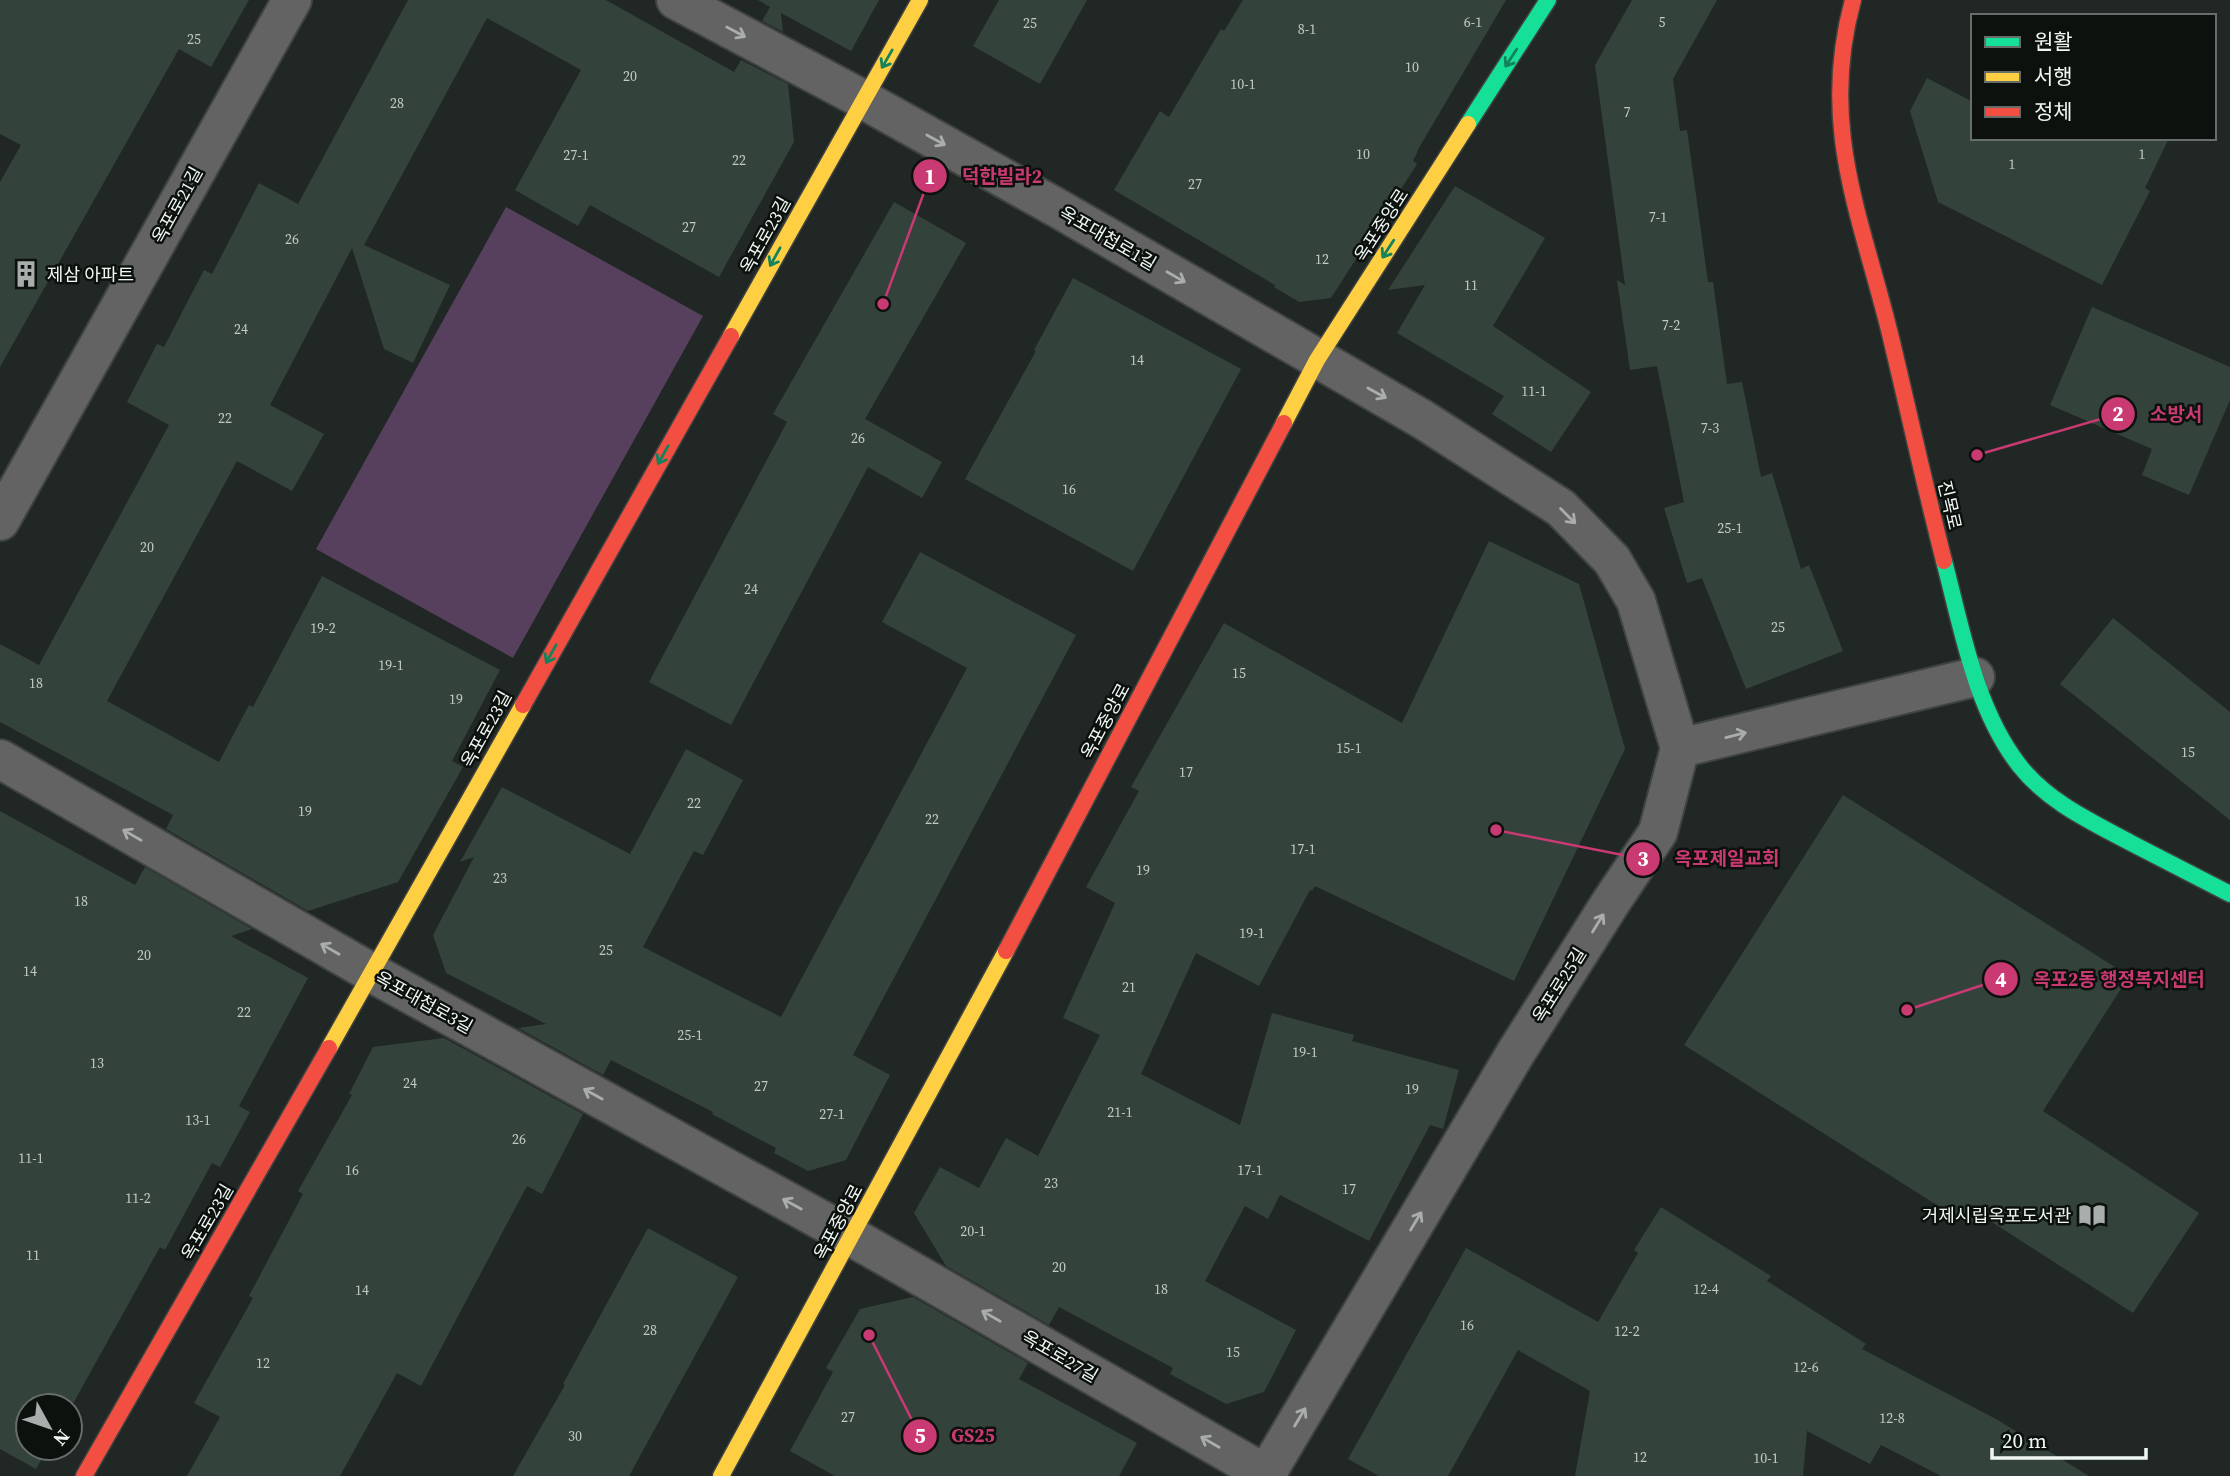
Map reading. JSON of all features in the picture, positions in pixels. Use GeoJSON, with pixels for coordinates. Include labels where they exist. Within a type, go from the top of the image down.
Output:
{"type":"FeatureCollection","features":[{"type":"Feature","properties":{"kind":"street","name":"옥포로21길"},"geometry":{"type":"LineString","coordinates":[[0,521],[292,0]]}},
{"type":"Feature","properties":{"kind":"street","name":"옥포대첩로1길"},"geometry":{"type":"LineString","coordinates":[[676,0],[1059,209],[1317,360],[1422,418],[1561,508],[1612,560],[1636,601],[1680,748]]}},
{"type":"Feature","properties":{"kind":"street","name":"옥포로23길"},"geometry":{"type":"LineString","coordinates":[[83,1476],[372,973],[920,0]]}},
{"type":"Feature","properties":{"kind":"street","name":"옥포중앙로"},"geometry":{"type":"LineString","coordinates":[[721,1476],[967,1024],[1317,360],[1548,0]]}},
{"type":"Feature","properties":{"kind":"street","name":"진목로"},"geometry":{"type":"LineString","coordinates":[[1853,0],[1845,26],[1837,80],[1841,132],[1848,171],[1892,341],[1942,556],[1975,677],[2004,744],[2033,783],[2076,814],[2230,894]]}},
{"type":"Feature","properties":{"kind":"street"},"geometry":{"type":"LineString","coordinates":[[1680,748],[1975,677]]}},
{"type":"Feature","properties":{"kind":"street","name":"옥포로25길"},"geometry":{"type":"LineString","coordinates":[[1267,1475],[1515,1054],[1658,832],[1680,748]]}},
{"type":"Feature","properties":{"kind":"street","name":"옥포대첩로3길"},"geometry":{"type":"LineString","coordinates":[[0,760],[372,973],[852,1237]]}},
{"type":"Feature","properties":{"kind":"street","name":"옥포로27길"},"geometry":{"type":"LineString","coordinates":[[852,1237],[1267,1475]]}},
{"type":"Feature","properties":{"kind":"shaded area"},"geometry":{"type":"Polygon","coordinates":[[[506,207],[703,316],[513,658],[316,549],[506,207]]]}},
{"type":"Feature","properties":{"kind":"building","name":"제삼 아파트"},"geometry":{"type":"Polygon","coordinates":[[[0,0],[249,0],[211,67],[179,49],[0,367],[0,182],[21,145],[0,134],[0,0]]]}},
{"type":"Feature","properties":{"kind":"building"},"geometry":{"type":"Polygon","coordinates":[[[408,0],[606,0],[734,72],[741,60],[788,84],[794,142],[719,277],[590,205],[578,226],[515,190],[581,70],[487,18],[364,245],[450,285],[413,363],[384,349],[352,248],[270,405],[324,434],[292,491],[237,461],[107,701],[219,762],[249,705],[253,707],[322,576],[500,670],[452,761],[463,767],[398,882],[308,911],[166,829],[173,815],[0,722],[0,644],[39,665],[169,425],[127,402],[157,344],[164,347],[204,270],[212,274],[259,183],[298,204],[408,0]]]}},
{"type":"Feature","properties":{"kind":"building"},"geometry":{"type":"Polygon","coordinates":[[[758,0],[879,0],[851,51],[781,13],[783,32],[762,21],[770,7],[758,0]]]}},
{"type":"Feature","properties":{"kind":"building"},"geometry":{"type":"Polygon","coordinates":[[[999,0],[1087,0],[1040,84],[973,46],[999,0]]]}},
{"type":"Feature","properties":{"kind":"building"},"geometry":{"type":"Polygon","coordinates":[[[1243,0],[1506,0],[1420,146],[1413,161],[1417,164],[1331,298],[1299,302],[1274,287],[1275,285],[1114,190],[1160,111],[1169,117],[1221,29],[1224,31],[1243,0]]]}},
{"type":"Feature","properties":{"kind":"building"},"geometry":{"type":"Polygon","coordinates":[[[1632,0],[1717,0],[1673,79],[1680,131],[1687,130],[1708,282],[1713,282],[1727,384],[1742,382],[1761,477],[1772,473],[1801,569],[1809,565],[1843,651],[1746,689],[1702,578],[1687,583],[1664,508],[1684,502],[1657,366],[1630,370],[1617,280],[1625,285],[1595,65],[1632,0]]]}},
{"type":"Feature","properties":{"kind":"building"},"geometry":{"type":"Polygon","coordinates":[[[1927,78],[1971,101],[1971,140],[2168,140],[2145,188],[2150,191],[2102,285],[1938,202],[1910,111],[1927,78]]]}},
{"type":"Feature","properties":{"kind":"building"},"geometry":{"type":"Polygon","coordinates":[[[1455,186],[1545,238],[1493,326],[1591,392],[1551,452],[1492,414],[1504,396],[1397,333],[1425,285],[1388,290],[1455,186]]]}},
{"type":"Feature","properties":{"kind":"building"},"geometry":{"type":"Polygon","coordinates":[[[894,202],[966,243],[865,419],[942,462],[922,498],[868,467],[731,725],[649,682],[787,422],[773,414],[894,202]]]}},
{"type":"Feature","properties":{"kind":"building"},"geometry":{"type":"Polygon","coordinates":[[[1073,278],[1241,369],[1133,571],[965,479],[1073,278]]]}},
{"type":"Feature","properties":{"kind":"building"},"geometry":{"type":"Polygon","coordinates":[[[2092,307],[2230,367],[2230,400],[2189,495],[2142,475],[2152,449],[2050,405],[2092,307]]]}},
{"type":"Feature","properties":{"kind":"building"},"geometry":{"type":"Polygon","coordinates":[[[1489,541],[1579,584],[1625,749],[1514,981],[1315,886],[1310,890],[1259,986],[1196,953],[1141,1074],[1240,1125],[1272,1013],[1354,1035],[1352,1041],[1459,1070],[1443,1129],[1430,1125],[1369,1241],[1280,1195],[1268,1219],[1245,1206],[1205,1281],[1296,1330],[1264,1392],[1226,1404],[1170,1374],[1173,1368],[1059,1307],[1049,1325],[946,1266],[914,1213],[940,1167],[979,1188],[1006,1138],[1038,1156],[1100,1035],[1063,1018],[1115,903],[1086,887],[1139,791],[1131,787],[1224,623],[1402,723],[1489,541]]]}},
{"type":"Feature","properties":{"kind":"building"},"geometry":{"type":"Polygon","coordinates":[[[920,552],[1076,635],[853,1055],[890,1075],[846,1160],[808,1171],[774,1153],[776,1148],[712,1114],[713,1112],[611,1060],[603,1075],[518,1028],[546,1024],[446,973],[433,935],[474,857],[460,862],[502,787],[630,854],[686,749],[743,780],[703,855],[694,851],[643,947],[781,1017],[967,668],[882,622],[920,552]]]}},
{"type":"Feature","properties":{"kind":"building"},"geometry":{"type":"Polygon","coordinates":[[[2113,618],[2230,712],[2230,820],[2060,684],[2113,618]]]}},
{"type":"Feature","properties":{"kind":"building"},"geometry":{"type":"Polygon","coordinates":[[[1843,795],[2129,976],[2043,1111],[2199,1213],[2133,1313],[1978,1213],[1970,1226],[1684,1045],[1843,795]]]}},
{"type":"Feature","properties":{"kind":"building"},"geometry":{"type":"Polygon","coordinates":[[[0,811],[135,885],[145,867],[252,929],[231,936],[308,978],[239,1106],[250,1112],[220,1167],[212,1163],[165,1250],[160,1247],[79,1392],[14,1392],[14,1457],[0,1449],[0,811]]]}},
{"type":"Feature","properties":{"kind":"building"},"geometry":{"type":"Polygon","coordinates":[[[444,1038],[583,1114],[542,1194],[527,1186],[421,1386],[397,1373],[340,1476],[187,1476],[220,1417],[194,1403],[253,1298],[249,1296],[303,1194],[298,1191],[352,1095],[349,1094],[373,1047],[444,1038]]]}},
{"type":"Feature","properties":{"kind":"building"},"geometry":{"type":"Polygon","coordinates":[[[1661,1207],[1771,1276],[1767,1281],[1866,1344],[1862,1349],[1996,1419],[2089,1476],[1941,1476],[1881,1445],[1870,1464],[1807,1431],[1803,1476],[1575,1476],[1590,1391],[1518,1350],[1448,1476],[1379,1476],[1348,1459],[1466,1248],[1598,1322],[1638,1253],[1634,1250],[1661,1207]]]}},
{"type":"Feature","properties":{"kind":"building"},"geometry":{"type":"Polygon","coordinates":[[[648,1228],[738,1277],[629,1476],[513,1476],[565,1385],[563,1384],[648,1228]]]}},
{"type":"Feature","properties":{"kind":"building"},"geometry":{"type":"Polygon","coordinates":[[[913,1297],[1028,1363],[1019,1379],[1137,1443],[1119,1476],[835,1476],[790,1451],[833,1372],[826,1368],[860,1309],[913,1297]]]}},
{"type":"Feature","properties":{"kind":"building"},"geometry":{"type":"Polygon","coordinates":[[[23,1462],[40,1462],[36,1469],[23,1462]]]}},
{"type":"Feature","properties":{"kind":"traffic: fast"},"geometry":{"type":"LineString","coordinates":[[1468,124],[1548,0]]}},
{"type":"Feature","properties":{"kind":"traffic: fast"},"geometry":{"type":"LineString","coordinates":[[1944,561],[1972,667],[1991,719],[2004,743],[2030,778],[2070,810],[2230,894]]}},
{"type":"Feature","properties":{"kind":"traffic: slow"},"geometry":{"type":"LineString","coordinates":[[731,336],[920,0]]}},
{"type":"Feature","properties":{"kind":"traffic: slow"},"geometry":{"type":"LineString","coordinates":[[1284,423],[1317,360],[1468,124]]}},
{"type":"Feature","properties":{"kind":"traffic: slow"},"geometry":{"type":"LineString","coordinates":[[329,1048],[523,705]]}},
{"type":"Feature","properties":{"kind":"traffic: slow"},"geometry":{"type":"LineString","coordinates":[[721,1476],[1006,951]]}},
{"type":"Feature","properties":{"kind":"traffic: jam"},"geometry":{"type":"LineString","coordinates":[[1853,0],[1843,46],[1840,90],[1848,172],[1944,561]]}},
{"type":"Feature","properties":{"kind":"traffic: jam"},"geometry":{"type":"LineString","coordinates":[[523,705],[731,336]]}},
{"type":"Feature","properties":{"kind":"traffic: jam"},"geometry":{"type":"LineString","coordinates":[[1006,951],[1284,423]]}},
{"type":"Feature","properties":{"kind":"traffic: jam"},"geometry":{"type":"LineString","coordinates":[[84,1476],[329,1048]]}},
{"type":"Feature","properties":{"kind":"place","name":"제삼 아파트"},"geometry":{"type":"Point","coordinates":[26,274]}},
{"type":"Feature","properties":{"kind":"place","name":"덕한빌라2"},"geometry":{"type":"Point","coordinates":[883,304]}},
{"type":"Feature","properties":{"kind":"place","name":"소방서"},"geometry":{"type":"Point","coordinates":[1977,455]}},
{"type":"Feature","properties":{"kind":"place","name":"옥포제일교회"},"geometry":{"type":"Point","coordinates":[1496,830]}},
{"type":"Feature","properties":{"kind":"place","name":"옥포2동 행정복지센터"},"geometry":{"type":"Point","coordinates":[1907,1010]}},
{"type":"Feature","properties":{"kind":"place","name":"거제시립옥포도서관"},"geometry":{"type":"Point","coordinates":[2092,1215]}},
{"type":"Feature","properties":{"kind":"place","name":"GS25"},"geometry":{"type":"Point","coordinates":[869,1335]}}]}
